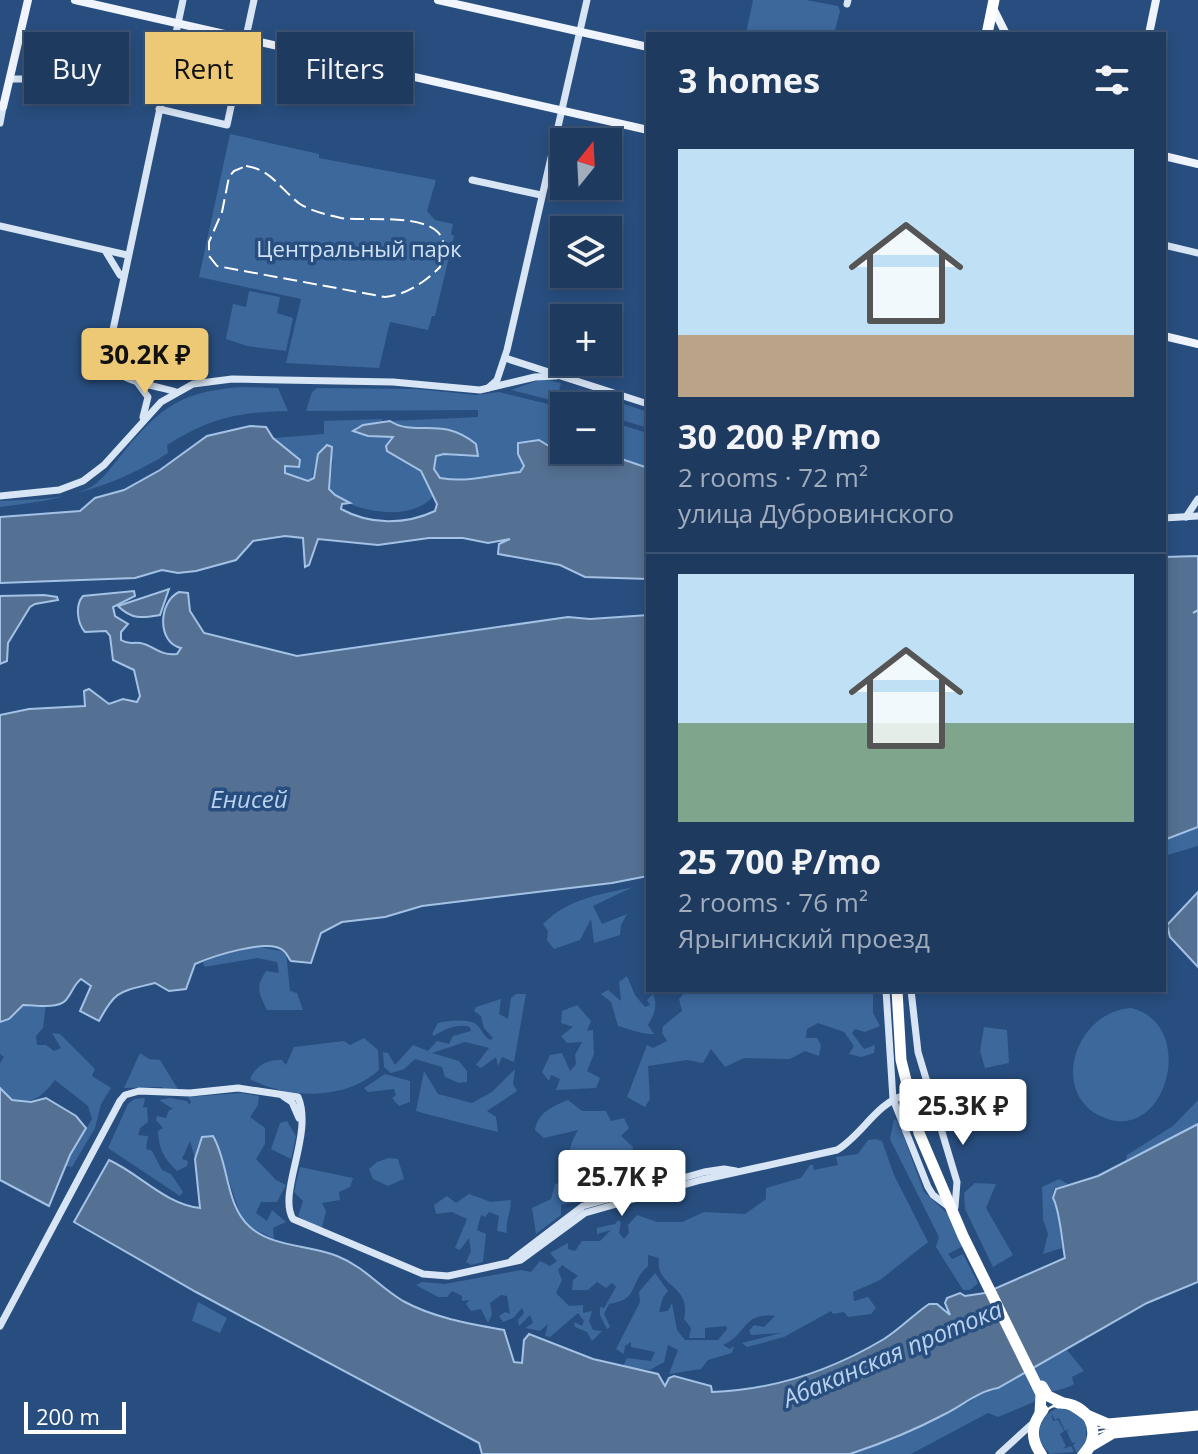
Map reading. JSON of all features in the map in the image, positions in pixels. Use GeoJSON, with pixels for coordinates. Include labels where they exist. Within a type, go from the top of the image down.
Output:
{"type":"FeatureCollection","features":[{"type":"Feature","properties":{"kind":"highway"},"geometry":{"type":"LineString","coordinates":[[989,32],[994,2]]}},
{"type":"Feature","properties":{"kind":"highway"},"geometry":{"type":"LineString","coordinates":[[899,992],[901,1060],[919,1133],[1043,1393],[1063,1403],[1076,1405],[1087,1415],[1108,1424],[1198,1416]]}},
{"type":"Feature","properties":{"kind":"highway"},"geometry":{"type":"LineString","coordinates":[[1038,1449],[1033,1430],[1043,1393]]}},
{"type":"Feature","properties":{"kind":"highway"},"geometry":{"type":"LineString","coordinates":[[1037,1417],[1048,1407],[1063,1403]]}},
{"type":"Feature","properties":{"kind":"highway"},"geometry":{"type":"LineString","coordinates":[[1087,1415],[1093,1430],[1087,1450]]}},
{"type":"Feature","properties":{"kind":"highway"},"geometry":{"type":"LineString","coordinates":[[1087,1450],[1113,1433],[1198,1425]]}},
{"type":"Feature","properties":{"kind":"main road"},"geometry":{"type":"LineString","coordinates":[[0,123],[28,0]]}},
{"type":"Feature","properties":{"kind":"main road"},"geometry":{"type":"LineString","coordinates":[[75,0],[214,32]]}},
{"type":"Feature","properties":{"kind":"main road"},"geometry":{"type":"LineString","coordinates":[[176,392],[114,372],[107,362],[110,333],[183,0]]}},
{"type":"Feature","properties":{"kind":"main road"},"geometry":{"type":"LineString","coordinates":[[247,32],[254,0]]}},
{"type":"Feature","properties":{"kind":"main road"},"geometry":{"type":"LineString","coordinates":[[438,0],[646,47]]}},
{"type":"Feature","properties":{"kind":"main road"},"geometry":{"type":"LineString","coordinates":[[486,389],[496,382],[505,358],[587,0]]}},
{"type":"Feature","properties":{"kind":"main road"},"geometry":{"type":"LineString","coordinates":[[1149,32],[1156,0]]}},
{"type":"Feature","properties":{"kind":"main road"},"geometry":{"type":"LineString","coordinates":[[994,2],[995,14],[1005,32]]}},
{"type":"Feature","properties":{"kind":"main road"},"geometry":{"type":"LineString","coordinates":[[261,43],[646,130]]}},
{"type":"Feature","properties":{"kind":"main road"},"geometry":{"type":"LineString","coordinates":[[11,79],[24,79]]}},
{"type":"Feature","properties":{"kind":"main road"},"geometry":{"type":"LineString","coordinates":[[159,109],[227,125],[231,104]]}},
{"type":"Feature","properties":{"kind":"main road"},"geometry":{"type":"LineString","coordinates":[[1166,156],[1198,164]]}},
{"type":"Feature","properties":{"kind":"main road"},"geometry":{"type":"LineString","coordinates":[[472,180],[541,195]]}},
{"type":"Feature","properties":{"kind":"main road"},"geometry":{"type":"LineString","coordinates":[[0,226],[127,255]]}},
{"type":"Feature","properties":{"kind":"main road"},"geometry":{"type":"LineString","coordinates":[[1166,245],[1198,253]]}},
{"type":"Feature","properties":{"kind":"main road"},"geometry":{"type":"LineString","coordinates":[[101,249],[119,271],[121,282]]}},
{"type":"Feature","properties":{"kind":"main road"},"geometry":{"type":"LineString","coordinates":[[1166,336],[1198,344]]}},
{"type":"Feature","properties":{"kind":"main road"},"geometry":{"type":"LineString","coordinates":[[505,358],[550,374]]}},
{"type":"Feature","properties":{"kind":"main road"},"geometry":{"type":"LineString","coordinates":[[0,496],[59,490],[83,481],[104,465],[136,428],[176,392],[193,384],[232,379],[393,382],[486,389],[535,377],[556,376],[646,403]]}},
{"type":"Feature","properties":{"kind":"main road"},"geometry":{"type":"LineString","coordinates":[[132,379],[145,388],[148,397],[146,412],[136,428]]}},
{"type":"Feature","properties":{"kind":"main road"},"geometry":{"type":"LineString","coordinates":[[1186,517],[1198,499]]}},
{"type":"Feature","properties":{"kind":"main road"},"geometry":{"type":"LineString","coordinates":[[1166,518],[1197,514]]}},
{"type":"Feature","properties":{"kind":"main road"},"geometry":{"type":"LineString","coordinates":[[886,992],[893,1099],[928,1187],[933,1195],[953,1208],[957,1182],[925,1091],[914,1032],[911,992]]}},
{"type":"Feature","properties":{"kind":"main road"},"geometry":{"type":"LineString","coordinates":[[0,1326],[125,1095],[139,1091],[190,1093],[238,1088],[277,1092],[292,1102],[301,1123],[301,1144],[287,1203],[293,1219],[302,1226],[423,1274],[448,1276],[512,1260],[583,1206],[724,1169],[743,1172],[837,1150],[853,1140],[893,1099],[903,1096]]}},
{"type":"Feature","properties":{"kind":"main road"},"geometry":{"type":"LineString","coordinates":[[999,1454],[1013,1445],[1037,1417]]}},
{"type":"Feature","properties":{"kind":"main road"},"geometry":{"type":"LineString","coordinates":[[1013,1445],[1038,1449]]}},
{"type":"Feature","properties":{"kind":"green space"},"geometry":{"type":"Polygon","coordinates":[[[753,0],[806,0],[838,6],[840,11],[835,32],[746,32],[753,0]]]}},
{"type":"Feature","properties":{"kind":"green space","name":"Центральный парк"},"geometry":{"type":"Polygon","coordinates":[[[230,134],[319,154],[319,158],[436,180],[427,211],[435,220],[453,224],[451,234],[454,236],[435,316],[432,316],[428,330],[390,322],[379,368],[286,363],[301,299],[199,277],[230,134]]]}},
{"type":"Feature","properties":{"kind":"green space"},"geometry":{"type":"Polygon","coordinates":[[[249,291],[280,297],[277,313],[293,318],[286,351],[247,346],[226,339],[233,304],[246,307],[249,291]]]}},
{"type":"Feature","properties":{"kind":"green space"},"geometry":{"type":"Polygon","coordinates":[[[542,379],[561,383],[559,391],[550,392],[550,400],[511,390],[542,379]]]}},
{"type":"Feature","properties":{"kind":"green space"},"geometry":{"type":"Polygon","coordinates":[[[241,387],[278,388],[288,411],[239,415],[197,428],[167,445],[168,453],[148,465],[78,492],[102,478],[135,438],[160,414],[186,398],[241,387]]]}},
{"type":"Feature","properties":{"kind":"green space"},"geometry":{"type":"Polygon","coordinates":[[[317,388],[417,389],[476,395],[499,392],[550,405],[550,447],[539,440],[518,443],[518,454],[524,466],[520,472],[470,479],[440,478],[434,469],[436,456],[477,455],[476,444],[451,431],[409,428],[390,421],[478,417],[478,410],[306,411],[312,392],[317,388]]]}},
{"type":"Feature","properties":{"kind":"green space"},"geometry":{"type":"Polygon","coordinates":[[[622,403],[646,411],[646,427],[622,420],[622,403]]]}},
{"type":"Feature","properties":{"kind":"green space"},"geometry":{"type":"Polygon","coordinates":[[[382,419],[382,422],[356,427],[356,433],[392,436],[394,439],[387,445],[387,451],[420,472],[433,496],[411,510],[381,512],[350,504],[338,497],[329,489],[333,461],[316,460],[311,481],[287,475],[285,466],[299,468],[300,460],[273,438],[324,434],[324,421],[382,419]]]}},
{"type":"Feature","properties":{"kind":"green space"},"geometry":{"type":"Polygon","coordinates":[[[622,425],[646,432],[646,467],[622,459],[622,425]]]}},
{"type":"Feature","properties":{"kind":"green space"},"geometry":{"type":"Polygon","coordinates":[[[75,494],[66,496],[45,500],[0,507],[0,501],[55,498],[75,494]]]}},
{"type":"Feature","properties":{"kind":"green space"},"geometry":{"type":"Polygon","coordinates":[[[1198,827],[1198,846],[1166,855],[1166,839],[1198,827]]]}},
{"type":"Feature","properties":{"kind":"green space"},"geometry":{"type":"Polygon","coordinates":[[[633,887],[593,906],[602,924],[627,914],[620,935],[594,943],[591,919],[580,940],[554,949],[547,940],[548,931],[543,924],[563,908],[633,887]]]}},
{"type":"Feature","properties":{"kind":"green space"},"geometry":{"type":"Polygon","coordinates":[[[254,946],[286,952],[290,991],[297,993],[303,1010],[267,1010],[259,986],[266,971],[279,973],[277,962],[257,958],[204,967],[203,961],[254,946]]]}},
{"type":"Feature","properties":{"kind":"green space"},"geometry":{"type":"Polygon","coordinates":[[[627,976],[635,995],[645,1007],[650,1005],[647,1000],[653,994],[655,1010],[648,1025],[654,1034],[618,1026],[611,1002],[601,994],[608,990],[621,1001],[619,982],[627,976]]]}},
{"type":"Feature","properties":{"kind":"green space"},"geometry":{"type":"Polygon","coordinates":[[[685,992],[873,992],[873,1013],[880,1026],[865,1032],[855,1029],[852,1033],[864,1049],[875,1045],[874,1053],[861,1057],[849,1054],[854,1046],[844,1032],[818,1023],[807,1029],[806,1038],[817,1038],[821,1045],[819,1056],[805,1051],[790,1059],[744,1058],[725,1067],[711,1049],[703,1063],[687,1060],[648,1066],[650,1099],[645,1107],[627,1097],[647,1045],[653,1048],[667,1041],[662,1033],[663,1026],[682,1011],[679,999],[685,992]]]}},
{"type":"Feature","properties":{"kind":"green space"},"geometry":{"type":"Polygon","coordinates":[[[516,994],[526,994],[514,1062],[502,1057],[498,1066],[496,1057],[481,1068],[476,1065],[489,1048],[465,1042],[432,1053],[459,1061],[467,1071],[467,1082],[459,1083],[445,1077],[442,1067],[415,1059],[404,1069],[391,1073],[384,1067],[383,1052],[388,1053],[395,1065],[413,1045],[428,1051],[437,1041],[449,1044],[453,1036],[471,1031],[470,1027],[457,1026],[434,1036],[432,1034],[438,1023],[469,1021],[477,1025],[490,1040],[493,1038],[484,1028],[481,1016],[474,1011],[476,1007],[501,999],[499,1014],[508,1019],[511,998],[516,994]]]}},
{"type":"Feature","properties":{"kind":"green space"},"geometry":{"type":"Polygon","coordinates":[[[46,1004],[43,1028],[36,1036],[37,1045],[46,1045],[54,1051],[61,1048],[52,1033],[60,1034],[95,1069],[92,1076],[111,1088],[101,1104],[95,1128],[72,1167],[66,1166],[70,1155],[92,1119],[88,1106],[55,1080],[41,1095],[26,1101],[12,1100],[0,1088],[0,1063],[4,1057],[0,1054],[0,1022],[9,1019],[23,1005],[46,1004]]]}},
{"type":"Feature","properties":{"kind":"green space"},"geometry":{"type":"Polygon","coordinates":[[[577,1005],[591,1021],[587,1031],[593,1030],[594,1054],[587,1071],[600,1078],[596,1088],[556,1090],[560,1079],[551,1075],[549,1081],[542,1072],[550,1055],[562,1053],[570,1071],[576,1064],[575,1055],[582,1042],[567,1043],[561,1036],[573,1027],[561,1023],[562,1011],[577,1005]]]}},
{"type":"Feature","properties":{"kind":"green space"},"geometry":{"type":"Polygon","coordinates":[[[1131,1008],[1152,1018],[1164,1035],[1169,1056],[1166,1078],[1158,1098],[1145,1113],[1127,1121],[1105,1118],[1087,1107],[1077,1092],[1073,1075],[1075,1056],[1095,1024],[1111,1013],[1131,1008]]]}},
{"type":"Feature","properties":{"kind":"green space"},"geometry":{"type":"Polygon","coordinates":[[[984,1027],[1007,1030],[1009,1063],[985,1068],[980,1051],[984,1027]]]}},
{"type":"Feature","properties":{"kind":"green space"},"geometry":{"type":"Polygon","coordinates":[[[364,1038],[378,1050],[379,1070],[350,1087],[316,1094],[299,1093],[265,1086],[250,1079],[267,1062],[282,1060],[286,1065],[294,1047],[344,1041],[350,1045],[364,1038]]]}},
{"type":"Feature","properties":{"kind":"green space"},"geometry":{"type":"Polygon","coordinates":[[[140,1053],[149,1059],[160,1060],[179,1091],[167,1091],[162,1087],[124,1088],[140,1053]]]}},
{"type":"Feature","properties":{"kind":"green space"},"geometry":{"type":"Polygon","coordinates":[[[515,1069],[513,1084],[517,1091],[487,1111],[496,1117],[498,1132],[416,1111],[424,1071],[438,1094],[472,1103],[492,1092],[515,1069]]]}},
{"type":"Feature","properties":{"kind":"green space"},"geometry":{"type":"Polygon","coordinates":[[[385,1074],[410,1081],[410,1102],[399,1106],[392,1098],[396,1095],[394,1089],[368,1092],[364,1088],[385,1074]]]}},
{"type":"Feature","properties":{"kind":"green space"},"geometry":{"type":"Polygon","coordinates":[[[241,1093],[259,1096],[258,1105],[250,1117],[265,1128],[265,1144],[256,1159],[276,1180],[286,1185],[277,1202],[261,1202],[256,1213],[267,1221],[272,1210],[286,1222],[273,1228],[274,1239],[250,1227],[241,1217],[215,1139],[209,1135],[202,1137],[195,1159],[190,1141],[182,1159],[188,1161],[187,1166],[177,1171],[161,1149],[158,1131],[163,1128],[156,1120],[157,1116],[166,1118],[169,1110],[173,1109],[159,1100],[170,1098],[187,1101],[189,1105],[188,1097],[241,1093]]]}},
{"type":"Feature","properties":{"kind":"green space"},"geometry":{"type":"Polygon","coordinates":[[[145,1098],[143,1108],[147,1107],[148,1122],[140,1128],[138,1135],[148,1136],[146,1149],[152,1151],[162,1170],[171,1174],[183,1192],[180,1196],[108,1148],[128,1104],[134,1099],[145,1098]]]}},
{"type":"Feature","properties":{"kind":"green space"},"geometry":{"type":"Polygon","coordinates":[[[568,1100],[582,1111],[606,1111],[611,1121],[624,1118],[629,1128],[621,1136],[633,1147],[630,1185],[586,1201],[561,1205],[561,1215],[536,1234],[532,1208],[551,1199],[555,1184],[564,1182],[569,1151],[578,1130],[544,1138],[535,1130],[543,1114],[568,1100]]]}},
{"type":"Feature","properties":{"kind":"green space"},"geometry":{"type":"Polygon","coordinates":[[[1198,1100],[1198,1122],[1194,1126],[1126,1160],[1127,1155],[1173,1126],[1198,1100]]]}},
{"type":"Feature","properties":{"kind":"green space"},"geometry":{"type":"Polygon","coordinates":[[[894,1119],[898,1121],[924,1192],[949,1215],[963,1246],[948,1254],[952,1259],[963,1254],[978,1283],[970,1290],[963,1290],[936,1247],[939,1237],[890,1139],[894,1119]]]}},
{"type":"Feature","properties":{"kind":"green space"},"geometry":{"type":"Polygon","coordinates":[[[287,1121],[296,1136],[291,1159],[271,1149],[280,1123],[287,1121]]]}},
{"type":"Feature","properties":{"kind":"green space"},"geometry":{"type":"Polygon","coordinates":[[[868,1140],[882,1141],[894,1175],[928,1242],[880,1280],[853,1292],[854,1301],[868,1297],[876,1308],[871,1314],[848,1317],[844,1312],[833,1314],[831,1311],[784,1337],[747,1347],[742,1343],[781,1333],[751,1335],[749,1331],[754,1325],[764,1327],[775,1316],[756,1318],[723,1345],[730,1349],[734,1346],[732,1353],[708,1360],[701,1369],[669,1374],[678,1350],[668,1345],[664,1362],[650,1370],[623,1366],[627,1358],[651,1361],[655,1352],[631,1347],[631,1342],[625,1346],[624,1354],[616,1349],[640,1302],[639,1292],[655,1273],[668,1291],[659,1312],[668,1311],[672,1303],[677,1330],[685,1340],[718,1340],[727,1329],[726,1326],[705,1328],[705,1338],[689,1338],[691,1328],[684,1319],[683,1299],[662,1276],[659,1258],[648,1255],[648,1266],[630,1294],[619,1302],[609,1304],[604,1314],[610,1327],[607,1329],[600,1315],[600,1307],[604,1308],[616,1287],[612,1283],[606,1288],[597,1282],[588,1290],[572,1290],[573,1280],[578,1276],[562,1265],[558,1270],[562,1280],[556,1293],[569,1306],[583,1305],[583,1313],[592,1311],[589,1321],[593,1330],[602,1331],[592,1341],[587,1332],[575,1327],[574,1322],[582,1326],[584,1321],[578,1313],[550,1337],[545,1336],[548,1324],[540,1331],[525,1328],[533,1323],[530,1315],[519,1326],[518,1320],[524,1313],[522,1308],[513,1318],[503,1322],[499,1316],[505,1312],[510,1314],[507,1296],[501,1295],[490,1303],[492,1314],[488,1323],[481,1309],[471,1311],[466,1304],[469,1300],[462,1301],[462,1296],[452,1291],[447,1297],[438,1297],[416,1285],[422,1282],[445,1284],[521,1270],[531,1272],[540,1261],[550,1266],[557,1261],[550,1253],[568,1243],[568,1249],[575,1251],[582,1241],[600,1241],[611,1230],[597,1234],[597,1228],[615,1224],[618,1220],[621,1222],[619,1233],[624,1239],[629,1233],[628,1225],[637,1215],[657,1222],[682,1222],[704,1212],[745,1214],[766,1199],[766,1188],[801,1178],[810,1165],[814,1170],[838,1165],[836,1157],[858,1154],[868,1140]]]}},
{"type":"Feature","properties":{"kind":"green space"},"geometry":{"type":"Polygon","coordinates":[[[389,1158],[398,1159],[404,1179],[388,1186],[373,1179],[369,1169],[389,1158]]]}},
{"type":"Feature","properties":{"kind":"green space"},"geometry":{"type":"Polygon","coordinates":[[[300,1167],[353,1178],[350,1187],[339,1192],[340,1200],[322,1203],[326,1211],[322,1227],[298,1216],[303,1201],[294,1192],[300,1167]]]}},
{"type":"Feature","properties":{"kind":"green space"},"geometry":{"type":"Polygon","coordinates":[[[1059,1179],[1068,1184],[1054,1189],[1052,1198],[1057,1206],[1062,1248],[1043,1254],[1048,1234],[1043,1219],[1042,1187],[1059,1179]]]}},
{"type":"Feature","properties":{"kind":"green space"},"geometry":{"type":"Polygon","coordinates":[[[975,1183],[996,1184],[986,1208],[1013,1255],[993,1267],[965,1209],[964,1193],[975,1183]]]}},
{"type":"Feature","properties":{"kind":"green space"},"geometry":{"type":"Polygon","coordinates":[[[469,1194],[491,1202],[511,1200],[507,1233],[497,1231],[499,1216],[489,1212],[485,1217],[481,1215],[477,1230],[486,1234],[483,1262],[471,1265],[466,1262],[471,1251],[469,1238],[460,1250],[455,1248],[467,1219],[452,1212],[436,1214],[434,1205],[447,1196],[456,1203],[469,1194]]]}},
{"type":"Feature","properties":{"kind":"green space"},"geometry":{"type":"Polygon","coordinates":[[[198,1302],[227,1318],[220,1333],[192,1321],[198,1302]]]}},
{"type":"Feature","properties":{"kind":"green space"},"geometry":{"type":"Polygon","coordinates":[[[1067,1350],[1084,1371],[1072,1377],[1074,1384],[1070,1386],[1037,1396],[1034,1402],[998,1417],[988,1413],[911,1454],[850,1454],[897,1438],[971,1401],[982,1391],[998,1388],[1067,1350]]]}},
{"type":"Feature","properties":{"kind":"green space"},"geometry":{"type":"Polygon","coordinates":[[[1058,1408],[1077,1412],[1086,1424],[1086,1443],[1077,1453],[1073,1445],[1076,1442],[1072,1443],[1067,1432],[1069,1429],[1065,1431],[1059,1418],[1055,1420],[1051,1413],[1053,1421],[1058,1420],[1064,1431],[1060,1434],[1066,1446],[1063,1449],[1071,1446],[1074,1452],[1050,1454],[1040,1442],[1042,1421],[1048,1414],[1058,1408]]]}},
{"type":"Feature","properties":{"kind":"water"},"geometry":{"type":"Polygon","coordinates":[[[390,421],[409,428],[440,428],[463,435],[476,444],[478,456],[436,456],[434,469],[440,478],[471,479],[520,472],[524,466],[518,454],[518,443],[539,440],[550,447],[550,464],[622,464],[622,459],[646,467],[646,579],[585,577],[560,565],[498,554],[499,544],[510,539],[488,543],[463,538],[429,538],[378,545],[318,539],[309,565],[305,567],[303,538],[285,536],[253,541],[236,560],[196,571],[178,573],[162,570],[135,578],[0,583],[0,517],[80,511],[95,498],[124,490],[160,470],[207,436],[250,426],[266,427],[273,438],[300,460],[299,467],[285,466],[285,473],[308,481],[314,478],[318,454],[327,445],[332,447],[329,489],[350,503],[342,504],[341,509],[364,518],[388,521],[412,519],[435,511],[437,504],[421,471],[387,451],[386,446],[393,437],[368,436],[353,431],[363,425],[390,421]]]}},
{"type":"Feature","properties":{"kind":"water"},"geometry":{"type":"Polygon","coordinates":[[[1198,556],[1198,827],[1166,839],[1166,557],[1198,556]]]}},
{"type":"Feature","properties":{"kind":"water"},"geometry":{"type":"Polygon","coordinates":[[[169,589],[160,615],[138,617],[118,606],[169,589]]]}},
{"type":"Feature","properties":{"kind":"water","name":"Енисей"},"geometry":{"type":"Polygon","coordinates":[[[134,591],[135,596],[113,607],[115,616],[128,624],[121,632],[121,640],[145,644],[171,654],[177,654],[181,648],[173,645],[164,631],[164,613],[172,597],[179,592],[188,593],[190,611],[204,633],[297,656],[568,617],[590,619],[646,615],[646,876],[422,906],[385,917],[342,922],[321,933],[311,963],[291,961],[277,947],[253,947],[226,953],[195,964],[186,989],[169,991],[155,983],[120,993],[99,1021],[80,1011],[91,986],[81,979],[61,1003],[51,1006],[23,1005],[9,1019],[0,1022],[0,715],[29,709],[85,706],[84,691],[89,689],[109,704],[123,699],[137,702],[140,696],[134,670],[113,660],[110,636],[106,631],[85,632],[80,624],[79,604],[83,596],[134,591]]]}},
{"type":"Feature","properties":{"kind":"water"},"geometry":{"type":"Polygon","coordinates":[[[0,596],[57,597],[58,600],[30,607],[8,643],[7,661],[0,664],[0,596]]]}},
{"type":"Feature","properties":{"kind":"water"},"geometry":{"type":"Polygon","coordinates":[[[1198,892],[1198,967],[1170,937],[1167,925],[1198,892]]]}},
{"type":"Feature","properties":{"kind":"water"},"geometry":{"type":"Polygon","coordinates":[[[0,1088],[12,1100],[31,1102],[46,1098],[76,1116],[86,1128],[70,1155],[49,1206],[0,1180],[0,1088]]]}},
{"type":"Feature","properties":{"kind":"water","name":"Абаканская протока"},"geometry":{"type":"Polygon","coordinates":[[[1198,1124],[1198,1282],[1147,1303],[998,1388],[977,1395],[932,1421],[850,1454],[482,1454],[479,1443],[196,1292],[74,1222],[109,1160],[175,1201],[200,1208],[195,1159],[202,1137],[213,1136],[236,1207],[242,1218],[259,1234],[326,1252],[347,1261],[403,1301],[427,1312],[504,1330],[514,1362],[522,1363],[524,1340],[529,1334],[593,1359],[658,1374],[665,1386],[674,1376],[711,1386],[712,1392],[735,1390],[780,1383],[823,1369],[884,1339],[929,1304],[937,1304],[950,1315],[945,1303],[947,1298],[960,1293],[965,1296],[985,1293],[1065,1258],[1053,1198],[1056,1189],[1098,1176],[1198,1124]]]}},
{"type":"Feature","properties":{"kind":"ferry route"},"geometry":{"type":"LineString","coordinates":[[1193,613],[1198,610]]}},
{"type":"Feature","properties":{"kind":"tunnel"},"geometry":{"type":"LineString","coordinates":[[906,1096],[921,1092]]}},
{"type":"Feature","properties":{"kind":"tram line"},"geometry":{"type":"LineString","coordinates":[[1046,1454],[1037,1432],[1039,1423],[1053,1406],[1069,1409],[1098,1428],[1198,1420]]}},
{"type":"Feature","properties":{"kind":"tram line"},"geometry":{"type":"LineString","coordinates":[[1078,1454],[1093,1434],[1107,1430]]}},
{"type":"Feature","properties":{"kind":"railway"},"geometry":{"type":"LineString","coordinates":[[246,166],[262,171],[309,209],[341,218],[398,220],[427,225],[443,241],[440,267],[415,287],[385,297],[217,266],[209,256],[209,242],[222,212],[229,177],[246,166]]}}]}
